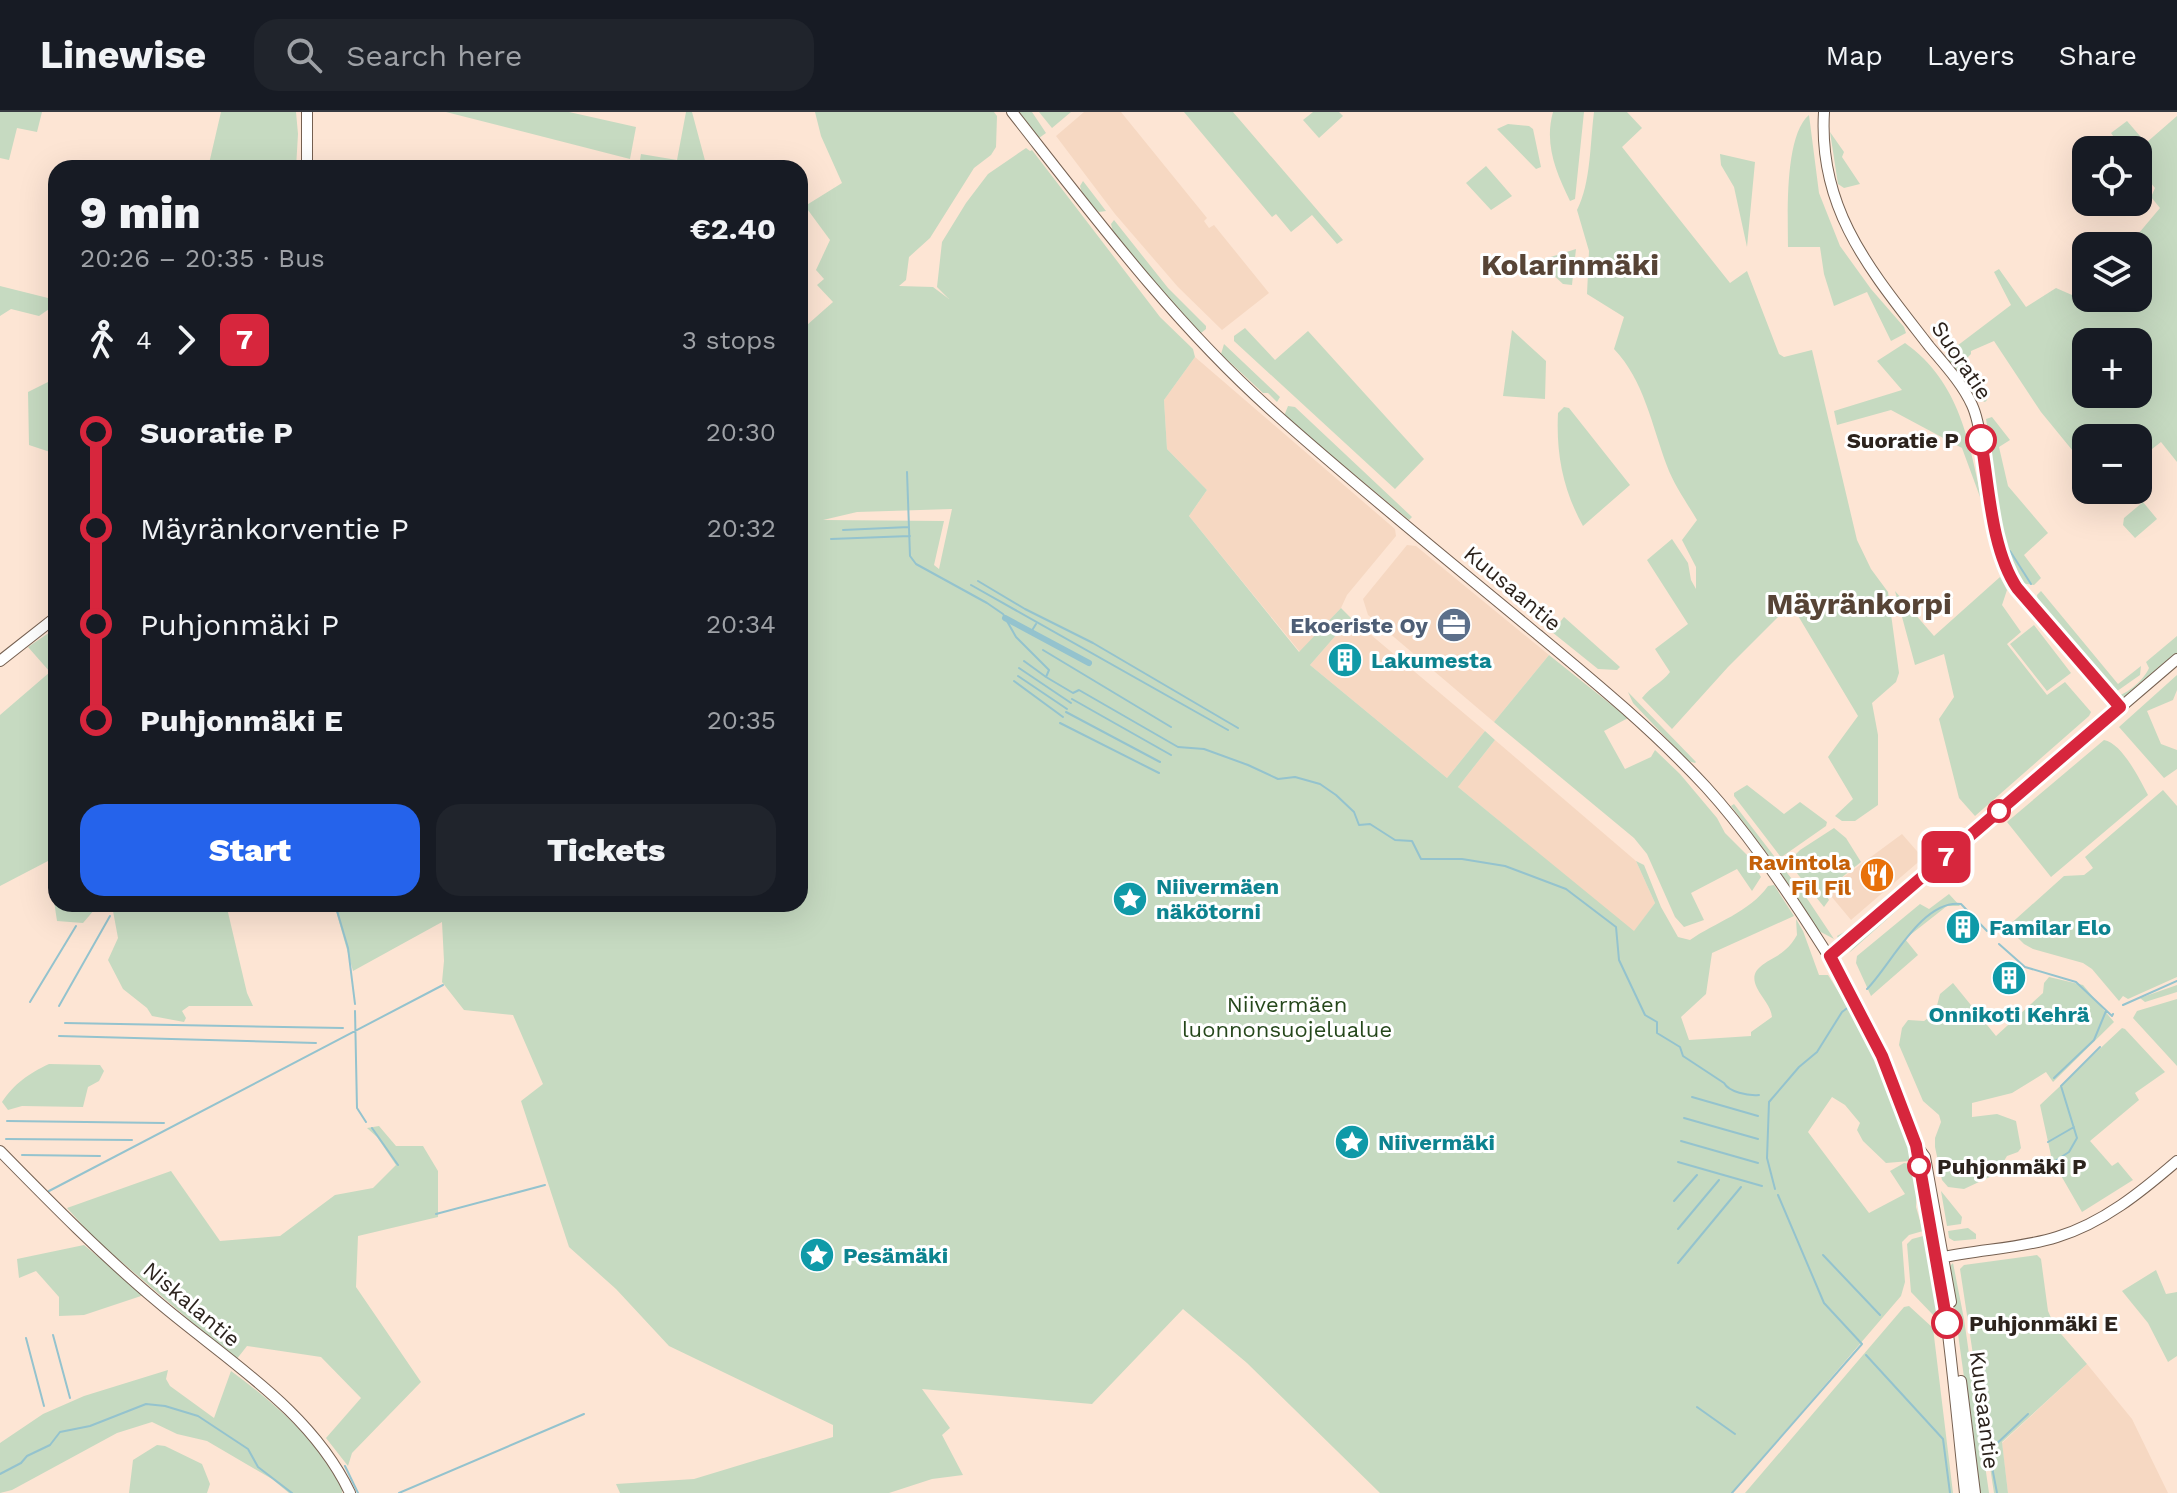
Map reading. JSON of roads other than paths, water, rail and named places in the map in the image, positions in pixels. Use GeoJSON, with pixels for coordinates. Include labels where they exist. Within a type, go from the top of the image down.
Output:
{"type":"FeatureCollection","features":[{"type":"Feature","properties":{"kind":"street"},"geometry":{"type":"LineString","coordinates":[[307,112],[307,160]]}},
{"type":"Feature","properties":{"kind":"street","name":"Kuusaantie"},"geometry":{"type":"LineString","coordinates":[[1012,112],[1144,278],[1237,379],[1352,480],[1613,696],[1725,808],[1775,873],[1830,956],[1879,1049],[1916,1145],[1940,1258],[1975,1493]]}},
{"type":"Feature","properties":{"kind":"street","name":"Suoratie"},"geometry":{"type":"LineString","coordinates":[[1824,112],[1828,173],[1848,234],[1881,283],[1959,384],[1974,409],[2007,574],[2120,707]]}},
{"type":"Feature","properties":{"kind":"street"},"geometry":{"type":"LineString","coordinates":[[0,661],[48,623]]}},
{"type":"Feature","properties":{"kind":"street"},"geometry":{"type":"LineString","coordinates":[[1830,956],[2177,659]]}},
{"type":"Feature","properties":{"kind":"street","name":"Niskalantie"},"geometry":{"type":"LineString","coordinates":[[0,1151],[117,1267],[302,1424],[334,1462],[350,1493]]}},
{"type":"Feature","properties":{"kind":"street"},"geometry":{"type":"LineString","coordinates":[[1940,1258],[2042,1241],[2084,1227],[2125,1202],[2177,1161]]}},
{"type":"Feature","properties":{"kind":"street","name":"Kuusaantie"},"geometry":{"type":"LineString","coordinates":[[1940,1258],[1965,1493]]}},
{"type":"Feature","properties":{"kind":"waterway"},"geometry":{"type":"LineString","coordinates":[[907,472],[910,556],[916,564],[1003,614],[1016,637],[1049,670],[1046,677],[1073,693],[1079,690],[1178,747],[1204,749],[1278,779],[1295,777],[1320,784],[1354,812],[1359,825],[1370,824],[1395,840],[1412,841],[1421,859],[1462,859],[1505,866],[1566,889],[1616,927],[1619,960],[1645,1015],[1657,1022],[1657,1033],[1680,1047],[1683,1056],[1730,1089],[1759,1095]]}},
{"type":"Feature","properties":{"kind":"waterway"},"geometry":{"type":"LineString","coordinates":[[843,530],[909,527]]}},
{"type":"Feature","properties":{"kind":"waterway"},"geometry":{"type":"LineString","coordinates":[[831,539],[910,536]]}},
{"type":"Feature","properties":{"kind":"waterway"},"geometry":{"type":"LineString","coordinates":[[2010,551],[2031,584]]}},
{"type":"Feature","properties":{"kind":"waterway"},"geometry":{"type":"LineString","coordinates":[[978,581],[1093,643],[1238,728]]}},
{"type":"Feature","properties":{"kind":"waterway"},"geometry":{"type":"LineString","coordinates":[[971,585],[1228,730]]}},
{"type":"Feature","properties":{"kind":"waterway"},"geometry":{"type":"LineString","coordinates":[[1005,618],[1089,663]]}},
{"type":"Feature","properties":{"kind":"waterway"},"geometry":{"type":"LineString","coordinates":[[1031,632],[1036,624]]}},
{"type":"Feature","properties":{"kind":"waterway"},"geometry":{"type":"LineString","coordinates":[[1043,650],[1171,727]]}},
{"type":"Feature","properties":{"kind":"waterway"},"geometry":{"type":"LineString","coordinates":[[1024,661],[1046,677]]}},
{"type":"Feature","properties":{"kind":"waterway"},"geometry":{"type":"LineString","coordinates":[[1019,668],[1071,703]]}},
{"type":"Feature","properties":{"kind":"waterway"},"geometry":{"type":"LineString","coordinates":[[1018,676],[1067,709]]}},
{"type":"Feature","properties":{"kind":"waterway"},"geometry":{"type":"LineString","coordinates":[[1014,681],[1063,717]]}},
{"type":"Feature","properties":{"kind":"waterway"},"geometry":{"type":"LineString","coordinates":[[1072,699],[1171,755]]}},
{"type":"Feature","properties":{"kind":"waterway"},"geometry":{"type":"LineString","coordinates":[[1066,712],[1160,762]]}},
{"type":"Feature","properties":{"kind":"waterway"},"geometry":{"type":"LineString","coordinates":[[1060,723],[1159,773]]}},
{"type":"Feature","properties":{"kind":"waterway"},"geometry":{"type":"LineString","coordinates":[[1867,989],[1920,922],[1947,905],[1961,904],[1987,931]]}},
{"type":"Feature","properties":{"kind":"waterway"},"geometry":{"type":"LineString","coordinates":[[337,912],[348,948],[355,1004]]}},
{"type":"Feature","properties":{"kind":"waterway"},"geometry":{"type":"LineString","coordinates":[[59,1006],[110,916]]}},
{"type":"Feature","properties":{"kind":"waterway"},"geometry":{"type":"LineString","coordinates":[[30,1002],[76,926]]}},
{"type":"Feature","properties":{"kind":"waterway"},"geometry":{"type":"LineString","coordinates":[[1999,944],[2025,967],[2076,982],[2113,1014]]}},
{"type":"Feature","properties":{"kind":"waterway"},"geometry":{"type":"LineString","coordinates":[[2123,1005],[2177,981]]}},
{"type":"Feature","properties":{"kind":"waterway"},"geometry":{"type":"LineString","coordinates":[[49,1191],[443,985]]}},
{"type":"Feature","properties":{"kind":"waterway"},"geometry":{"type":"LineString","coordinates":[[1775,1189],[1767,1158],[1769,1102],[1799,1067],[1817,1052],[1842,1012],[1850,1006]]}},
{"type":"Feature","properties":{"kind":"waterway"},"geometry":{"type":"LineString","coordinates":[[355,1011],[357,1108],[366,1122]]}},
{"type":"Feature","properties":{"kind":"waterway"},"geometry":{"type":"LineString","coordinates":[[2054,1078],[2094,1040],[2106,1011]]}},
{"type":"Feature","properties":{"kind":"waterway"},"geometry":{"type":"LineString","coordinates":[[65,1023],[343,1028]]}},
{"type":"Feature","properties":{"kind":"waterway"},"geometry":{"type":"LineString","coordinates":[[59,1036],[316,1043]]}},
{"type":"Feature","properties":{"kind":"waterway"},"geometry":{"type":"LineString","coordinates":[[2055,1161],[2069,1152],[2077,1138],[2061,1086],[2100,1047]]}},
{"type":"Feature","properties":{"kind":"waterway"},"geometry":{"type":"LineString","coordinates":[[1692,1097],[1758,1116]]}},
{"type":"Feature","properties":{"kind":"waterway"},"geometry":{"type":"LineString","coordinates":[[1684,1118],[1758,1139]]}},
{"type":"Feature","properties":{"kind":"waterway"},"geometry":{"type":"LineString","coordinates":[[7,1121],[164,1123]]}},
{"type":"Feature","properties":{"kind":"waterway"},"geometry":{"type":"LineString","coordinates":[[2048,1142],[2074,1127]]}},
{"type":"Feature","properties":{"kind":"waterway"},"geometry":{"type":"LineString","coordinates":[[372,1128],[398,1165]]}},
{"type":"Feature","properties":{"kind":"waterway"},"geometry":{"type":"LineString","coordinates":[[6,1139],[132,1140]]}},
{"type":"Feature","properties":{"kind":"waterway"},"geometry":{"type":"LineString","coordinates":[[1681,1141],[1758,1163]]}},
{"type":"Feature","properties":{"kind":"waterway"},"geometry":{"type":"LineString","coordinates":[[22,1155],[100,1156]]}},
{"type":"Feature","properties":{"kind":"waterway"},"geometry":{"type":"LineString","coordinates":[[1678,1162],[1762,1186]]}},
{"type":"Feature","properties":{"kind":"waterway"},"geometry":{"type":"LineString","coordinates":[[1674,1201],[1697,1175]]}},
{"type":"Feature","properties":{"kind":"waterway"},"geometry":{"type":"LineString","coordinates":[[1678,1229],[1719,1180]]}},
{"type":"Feature","properties":{"kind":"waterway"},"geometry":{"type":"LineString","coordinates":[[436,1214],[545,1185]]}},
{"type":"Feature","properties":{"kind":"waterway"},"geometry":{"type":"LineString","coordinates":[[1678,1263],[1741,1187]]}},
{"type":"Feature","properties":{"kind":"waterway"},"geometry":{"type":"LineString","coordinates":[[1732,1493],[1862,1344],[1824,1303],[1778,1195]]}},
{"type":"Feature","properties":{"kind":"waterway"},"geometry":{"type":"LineString","coordinates":[[1823,1255],[1880,1315]]}},
{"type":"Feature","properties":{"kind":"waterway"},"geometry":{"type":"LineString","coordinates":[[53,1335],[70,1398]]}},
{"type":"Feature","properties":{"kind":"waterway"},"geometry":{"type":"LineString","coordinates":[[26,1338],[44,1406]]}},
{"type":"Feature","properties":{"kind":"waterway"},"geometry":{"type":"LineString","coordinates":[[1866,1355],[1943,1439],[1950,1493]]}},
{"type":"Feature","properties":{"kind":"waterway"},"geometry":{"type":"LineString","coordinates":[[0,1474],[50,1445],[60,1432],[90,1426],[146,1404],[198,1416],[248,1449],[258,1467],[292,1493]]}},
{"type":"Feature","properties":{"kind":"waterway"},"geometry":{"type":"LineString","coordinates":[[1697,1407],[1735,1434]]}},
{"type":"Feature","properties":{"kind":"waterway"},"geometry":{"type":"LineString","coordinates":[[399,1493],[584,1414]]}},
{"type":"Feature","properties":{"kind":"waterway"},"geometry":{"type":"LineString","coordinates":[[1997,1493],[1989,1451],[2028,1414]]}},
{"type":"Feature","properties":{"kind":"waterway"},"geometry":{"type":"LineString","coordinates":[[345,1466],[358,1493]]}},
{"type":"Feature","properties":{"kind":"place","name":"Suoratie P"},"geometry":{"type":"Point","coordinates":[1981,440]}},
{"type":"Feature","properties":{"kind":"place","name":"Ekoeriste Oy"},"geometry":{"type":"Point","coordinates":[1454,625]}},
{"type":"Feature","properties":{"kind":"place","name":"Lakumesta"},"geometry":{"type":"Point","coordinates":[1345,660]}},
{"type":"Feature","properties":{"kind":"place","name":"Ravintola Fil Fil"},"geometry":{"type":"Point","coordinates":[1877,875]}},
{"type":"Feature","properties":{"kind":"place","name":"Niivermäen näkötorni"},"geometry":{"type":"Point","coordinates":[1130,899]}},
{"type":"Feature","properties":{"kind":"place","name":"Familar Elo"},"geometry":{"type":"Point","coordinates":[1963,927]}},
{"type":"Feature","properties":{"kind":"place","name":"Onnikoti Kehrä"},"geometry":{"type":"Point","coordinates":[2009,978]}},
{"type":"Feature","properties":{"kind":"place","name":"Niivermäki"},"geometry":{"type":"Point","coordinates":[1352,1142]}},
{"type":"Feature","properties":{"kind":"place","name":"Puhjonmäki P"},"geometry":{"type":"Point","coordinates":[1919,1166]}},
{"type":"Feature","properties":{"kind":"place","name":"Pesämäki"},"geometry":{"type":"Point","coordinates":[817,1255]}},
{"type":"Feature","properties":{"kind":"place","name":"Puhjonmäki E"},"geometry":{"type":"Point","coordinates":[1947,1323]}},
{"type":"Feature","properties":{"kind":"district","name":"Kolarinmäki"},"geometry":{"type":"Point","coordinates":[1570,265]}},
{"type":"Feature","properties":{"kind":"district","name":"Mäyränkorpi"},"geometry":{"type":"Point","coordinates":[1859,604]}},
{"type":"Feature","properties":{"kind":"park label","name":"Niivermäen luonnonsuojelualue"},"geometry":{"type":"Point","coordinates":[1287,1016]}}]}
